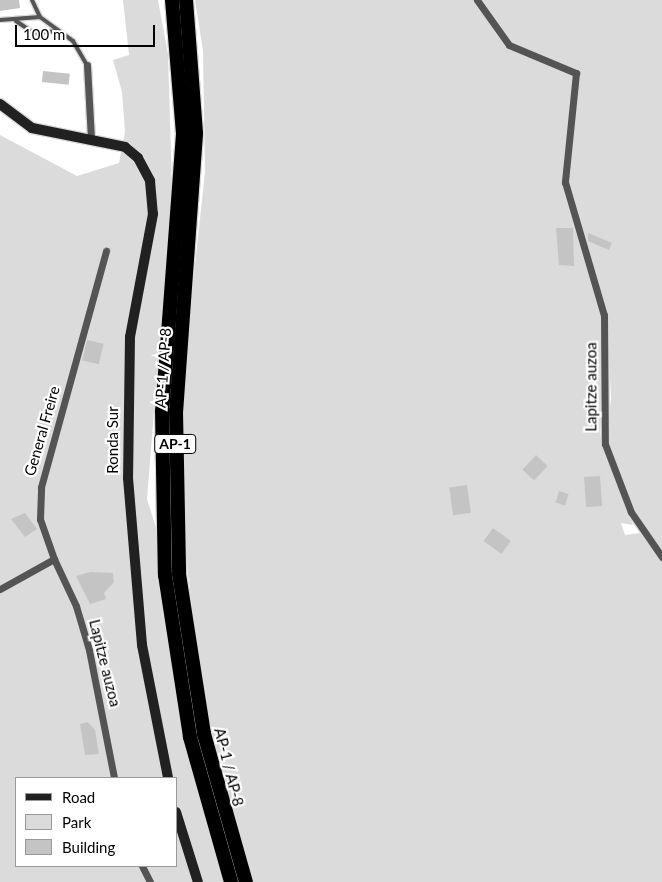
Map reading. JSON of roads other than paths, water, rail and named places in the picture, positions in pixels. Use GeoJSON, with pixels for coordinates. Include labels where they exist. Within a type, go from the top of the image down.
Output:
{"type":"FeatureCollection","features":[{"type":"Feature","properties":{"kind":"highway","name":"AP-1 / AP-8"},"geometry":{"type":"LineString","coordinates":[[172,0],[183,134],[162,411],[164,567],[190,737],[231,882]]}},
{"type":"Feature","properties":{"kind":"highway","name":"AP-1 / AP-8"},"geometry":{"type":"LineString","coordinates":[[186,0],[196,134],[176,411],[178,558],[204,734],[246,882]]}},
{"type":"Feature","properties":{"kind":"main road","name":"Ronda Sur"},"geometry":{"type":"LineString","coordinates":[[0,104],[32,128],[90,139],[132,152],[144,165],[152,189],[152,214],[130,337],[128,478],[142,645],[168,777]]}},
{"type":"Feature","properties":{"kind":"main road"},"geometry":{"type":"LineString","coordinates":[[178,818],[198,882]]}},
{"type":"Feature","properties":{"kind":"street","name":"Lapitze auzoa"},"geometry":{"type":"LineString","coordinates":[[477,0],[509,45],[576,73],[565,182],[604,315],[605,444],[631,512],[662,557]]}},
{"type":"Feature","properties":{"kind":"street"},"geometry":{"type":"LineString","coordinates":[[87,65],[90,139]]}},
{"type":"Feature","properties":{"kind":"street","name":"General Freire"},"geometry":{"type":"LineString","coordinates":[[54,559],[40,519],[41,487],[106,251]]}},
{"type":"Feature","properties":{"kind":"street","name":"Lapitze auzoa"},"geometry":{"type":"LineString","coordinates":[[54,559],[76,606],[89,650],[114,777]]}},
{"type":"Feature","properties":{"kind":"street"},"geometry":{"type":"LineString","coordinates":[[0,589],[54,559]]}},
{"type":"Feature","properties":{"kind":"street"},"geometry":{"type":"LineString","coordinates":[[142,867],[150,882]]}},
{"type":"Feature","properties":{"kind":"lane"},"geometry":{"type":"LineString","coordinates":[[32,0],[40,17],[73,41],[87,65]]}},
{"type":"Feature","properties":{"kind":"lane"},"geometry":{"type":"LineString","coordinates":[[0,20],[16,21],[40,17]]}},
{"type":"Feature","properties":{"kind":"lane"},"geometry":{"type":"LineString","coordinates":[[16,21],[34,33],[58,30]]}}]}
